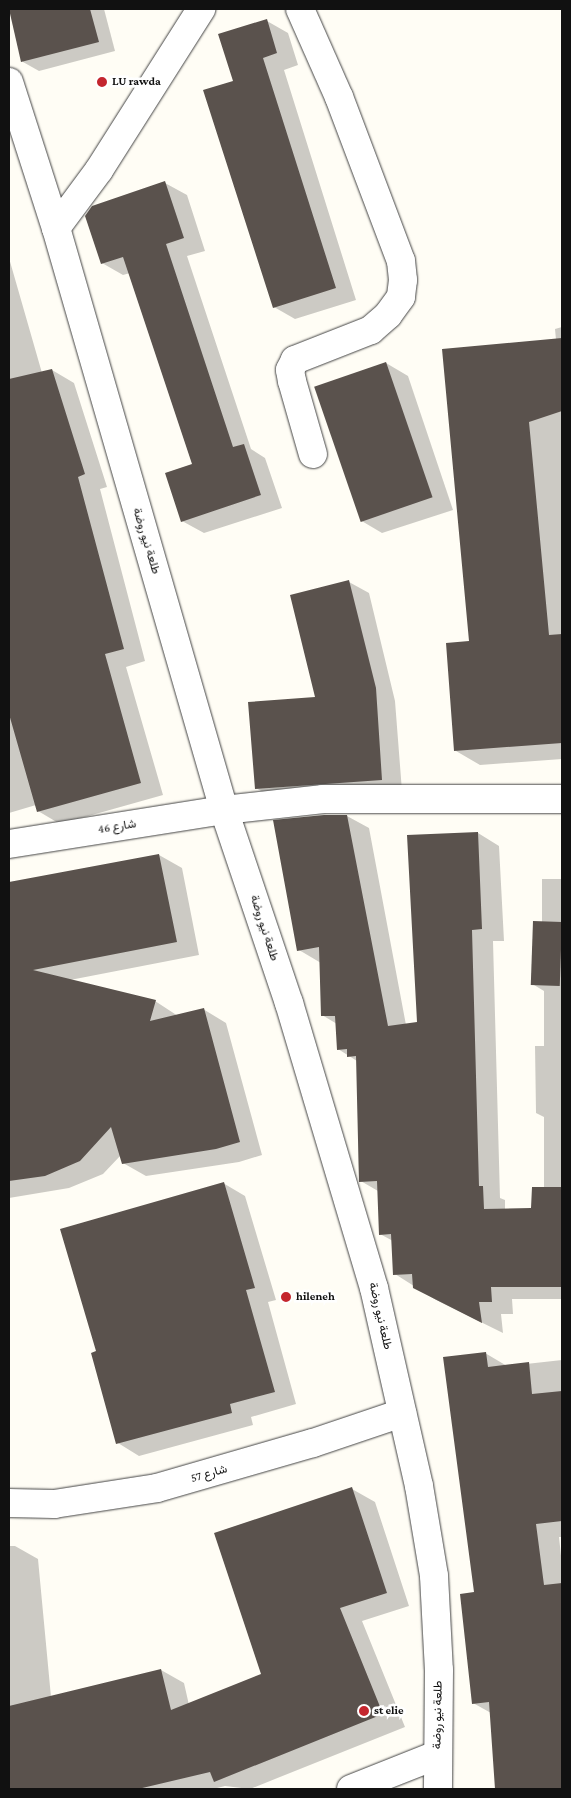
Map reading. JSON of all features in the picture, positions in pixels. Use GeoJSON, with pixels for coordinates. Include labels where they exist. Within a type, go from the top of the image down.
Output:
{"type":"FeatureCollection","features":[{"type":"Feature","properties":{"kind":"street"},"geometry":{"type":"LineString","coordinates":[[56,228],[104,162],[201,9]]}},
{"type":"Feature","properties":{"kind":"street"},"geometry":{"type":"LineString","coordinates":[[300,9],[352,133],[401,262],[403,280],[401,297],[388,315],[371,330],[295,360],[290,370],[292,382],[313,454]]}},
{"type":"Feature","properties":{"kind":"street","name":"طلعة نيو روضة"},"geometry":{"type":"LineString","coordinates":[[9,82],[56,228],[224,810],[334,1149],[374,1288],[419,1486],[434,1576],[439,1670],[438,1789]]}},
{"type":"Feature","properties":{"kind":"street","name":"شارع 46"},"geometry":{"type":"LineString","coordinates":[[9,844],[224,810],[323,799],[562,799]]}},
{"type":"Feature","properties":{"kind":"street","name":"شارع 57"},"geometry":{"type":"LineString","coordinates":[[9,1503],[54,1504],[157,1488],[313,1443],[402,1413]]}},
{"type":"Feature","properties":{"kind":"street"},"geometry":{"type":"LineString","coordinates":[[351,1789],[437,1755]]}},
{"type":"Feature","properties":{"kind":"building"},"geometry":{"type":"Polygon","coordinates":[[[9,9],[90,9],[99,42],[21,62],[9,9]]]}},
{"type":"Feature","properties":{"kind":"building"},"geometry":{"type":"Polygon","coordinates":[[[267,19],[277,53],[263,58],[336,288],[273,308],[203,90],[233,81],[218,34],[267,19]]]}},
{"type":"Feature","properties":{"kind":"building"},"geometry":{"type":"Polygon","coordinates":[[[165,181],[184,238],[166,244],[233,447],[244,444],[261,495],[181,522],[165,473],[192,464],[123,257],[101,264],[85,216],[92,206],[165,181]]]}},
{"type":"Feature","properties":{"kind":"building"},"geometry":{"type":"Polygon","coordinates":[[[562,338],[562,411],[529,422],[549,635],[562,634],[562,743],[454,751],[446,643],[469,641],[442,349],[562,338]]]}},
{"type":"Feature","properties":{"kind":"building"},"geometry":{"type":"Polygon","coordinates":[[[386,362],[433,497],[361,522],[314,387],[386,362]]]}},
{"type":"Feature","properties":{"kind":"building"},"geometry":{"type":"Polygon","coordinates":[[[52,369],[85,474],[78,477],[124,649],[105,654],[141,783],[37,812],[9,714],[9,379],[52,369]]]}},
{"type":"Feature","properties":{"kind":"building"},"geometry":{"type":"Polygon","coordinates":[[[349,580],[376,688],[382,780],[255,789],[248,702],[315,697],[290,595],[349,580]]]}},
{"type":"Feature","properties":{"kind":"building"},"geometry":{"type":"Polygon","coordinates":[[[324,815],[347,815],[388,1026],[417,1022],[407,835],[478,832],[482,929],[472,930],[479,1186],[483,1186],[484,1209],[531,1208],[532,1187],[562,1187],[562,1287],[491,1287],[492,1302],[479,1302],[482,1323],[413,1288],[412,1274],[393,1275],[391,1234],[379,1235],[377,1181],[359,1182],[356,1056],[347,1057],[347,1049],[337,1050],[335,1016],[321,1016],[319,947],[297,951],[273,820],[324,815]]]}},
{"type":"Feature","properties":{"kind":"building"},"geometry":{"type":"Polygon","coordinates":[[[159,854],[177,942],[33,970],[156,1000],[150,1021],[204,1008],[240,1142],[216,1149],[122,1164],[111,1127],[80,1161],[45,1176],[9,1181],[9,882],[159,854]]]}},
{"type":"Feature","properties":{"kind":"building"},"geometry":{"type":"Polygon","coordinates":[[[533,921],[562,922],[560,986],[531,985],[533,921]]]}},
{"type":"Feature","properties":{"kind":"building"},"geometry":{"type":"Polygon","coordinates":[[[224,1182],[255,1288],[246,1290],[275,1392],[230,1404],[232,1413],[116,1444],[91,1353],[96,1351],[60,1229],[224,1182]]]}},
{"type":"Feature","properties":{"kind":"building"},"geometry":{"type":"Polygon","coordinates":[[[486,1352],[488,1367],[529,1362],[532,1394],[562,1391],[562,1521],[536,1524],[544,1585],[562,1583],[562,1789],[495,1789],[489,1702],[472,1704],[460,1594],[474,1592],[443,1357],[486,1352]]]}},
{"type":"Feature","properties":{"kind":"building"},"geometry":{"type":"Polygon","coordinates":[[[352,1487],[387,1593],[340,1608],[383,1714],[214,1782],[210,1772],[138,1789],[9,1789],[9,1706],[161,1669],[171,1710],[261,1674],[214,1533],[352,1487]]]}},
{"type":"Feature","properties":{"kind":"place","name":"LU rawda"},"geometry":{"type":"Point","coordinates":[102,82]}},
{"type":"Feature","properties":{"kind":"place","name":"hileneh"},"geometry":{"type":"Point","coordinates":[286,1297]}},
{"type":"Feature","properties":{"kind":"place","name":"st elie"},"geometry":{"type":"Point","coordinates":[364,1711]}}]}
